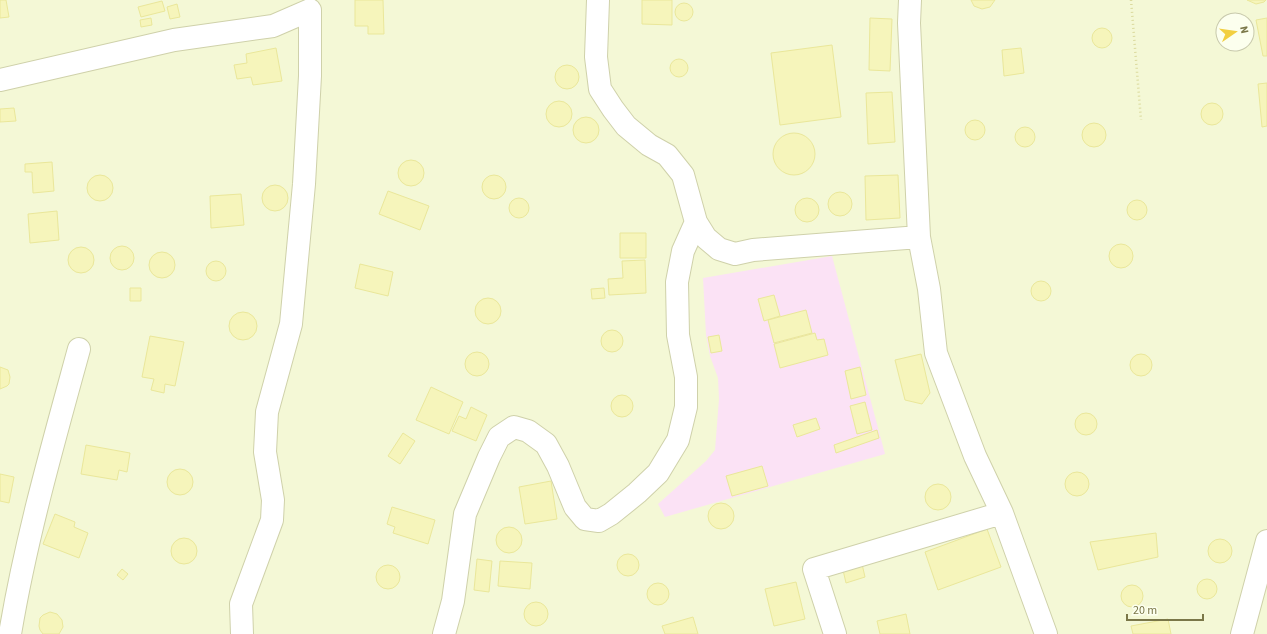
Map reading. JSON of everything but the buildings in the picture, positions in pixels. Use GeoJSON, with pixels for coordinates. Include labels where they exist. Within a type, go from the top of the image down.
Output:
{"type":"FeatureCollection","features":[{"type":"Feature","properties":{"kind":"street"},"geometry":{"type":"LineString","coordinates":[[598,0],[596,57],[600,89],[626,126],[649,145],[667,155],[683,175],[696,222],[706,238],[719,249],[735,254],[753,250],[919,237]]}},
{"type":"Feature","properties":{"kind":"street"},"geometry":{"type":"LineString","coordinates":[[910,0],[909,23],[919,237],[929,289],[936,353],[974,456],[1002,513],[1046,634]]}},
{"type":"Feature","properties":{"kind":"street"},"geometry":{"type":"LineString","coordinates":[[0,80],[174,40],[273,26],[310,10],[310,76],[304,184],[291,324],[267,412],[265,452],[273,500],[272,520],[241,604],[242,634]]}},
{"type":"Feature","properties":{"kind":"street"},"geometry":{"type":"LineString","coordinates":[[444,634],[453,602],[466,514],[489,457],[499,437],[514,427],[528,430],[546,444],[558,466],[574,507],[585,519],[599,521],[611,514],[637,493],[658,472],[678,440],[686,407],[686,377],[678,335],[677,282],[683,251],[696,222]]}},
{"type":"Feature","properties":{"kind":"street"},"geometry":{"type":"LineString","coordinates":[[10,634],[17,590],[40,495],[79,350]]}},
{"type":"Feature","properties":{"kind":"street"},"geometry":{"type":"LineString","coordinates":[[834,634],[814,569],[1002,513]]}},
{"type":"Feature","properties":{"kind":"street"},"geometry":{"type":"LineString","coordinates":[[1242,634],[1267,541]]}},
{"type":"Feature","properties":{"kind":"path"},"geometry":{"type":"LineString","coordinates":[[1131,0],[1140,120]]}},
{"type":"Feature","properties":{"kind":"shaded area"},"geometry":{"type":"Polygon","coordinates":[[[0,0],[1267,0],[1267,634],[0,634],[0,0]]]}},
{"type":"Feature","properties":{"kind":"shaded area"},"geometry":{"type":"Polygon","coordinates":[[[832,256],[885,454],[665,517],[658,504],[706,461],[715,450],[719,399],[718,378],[710,356],[706,335],[703,278],[832,256]]]}}]}
